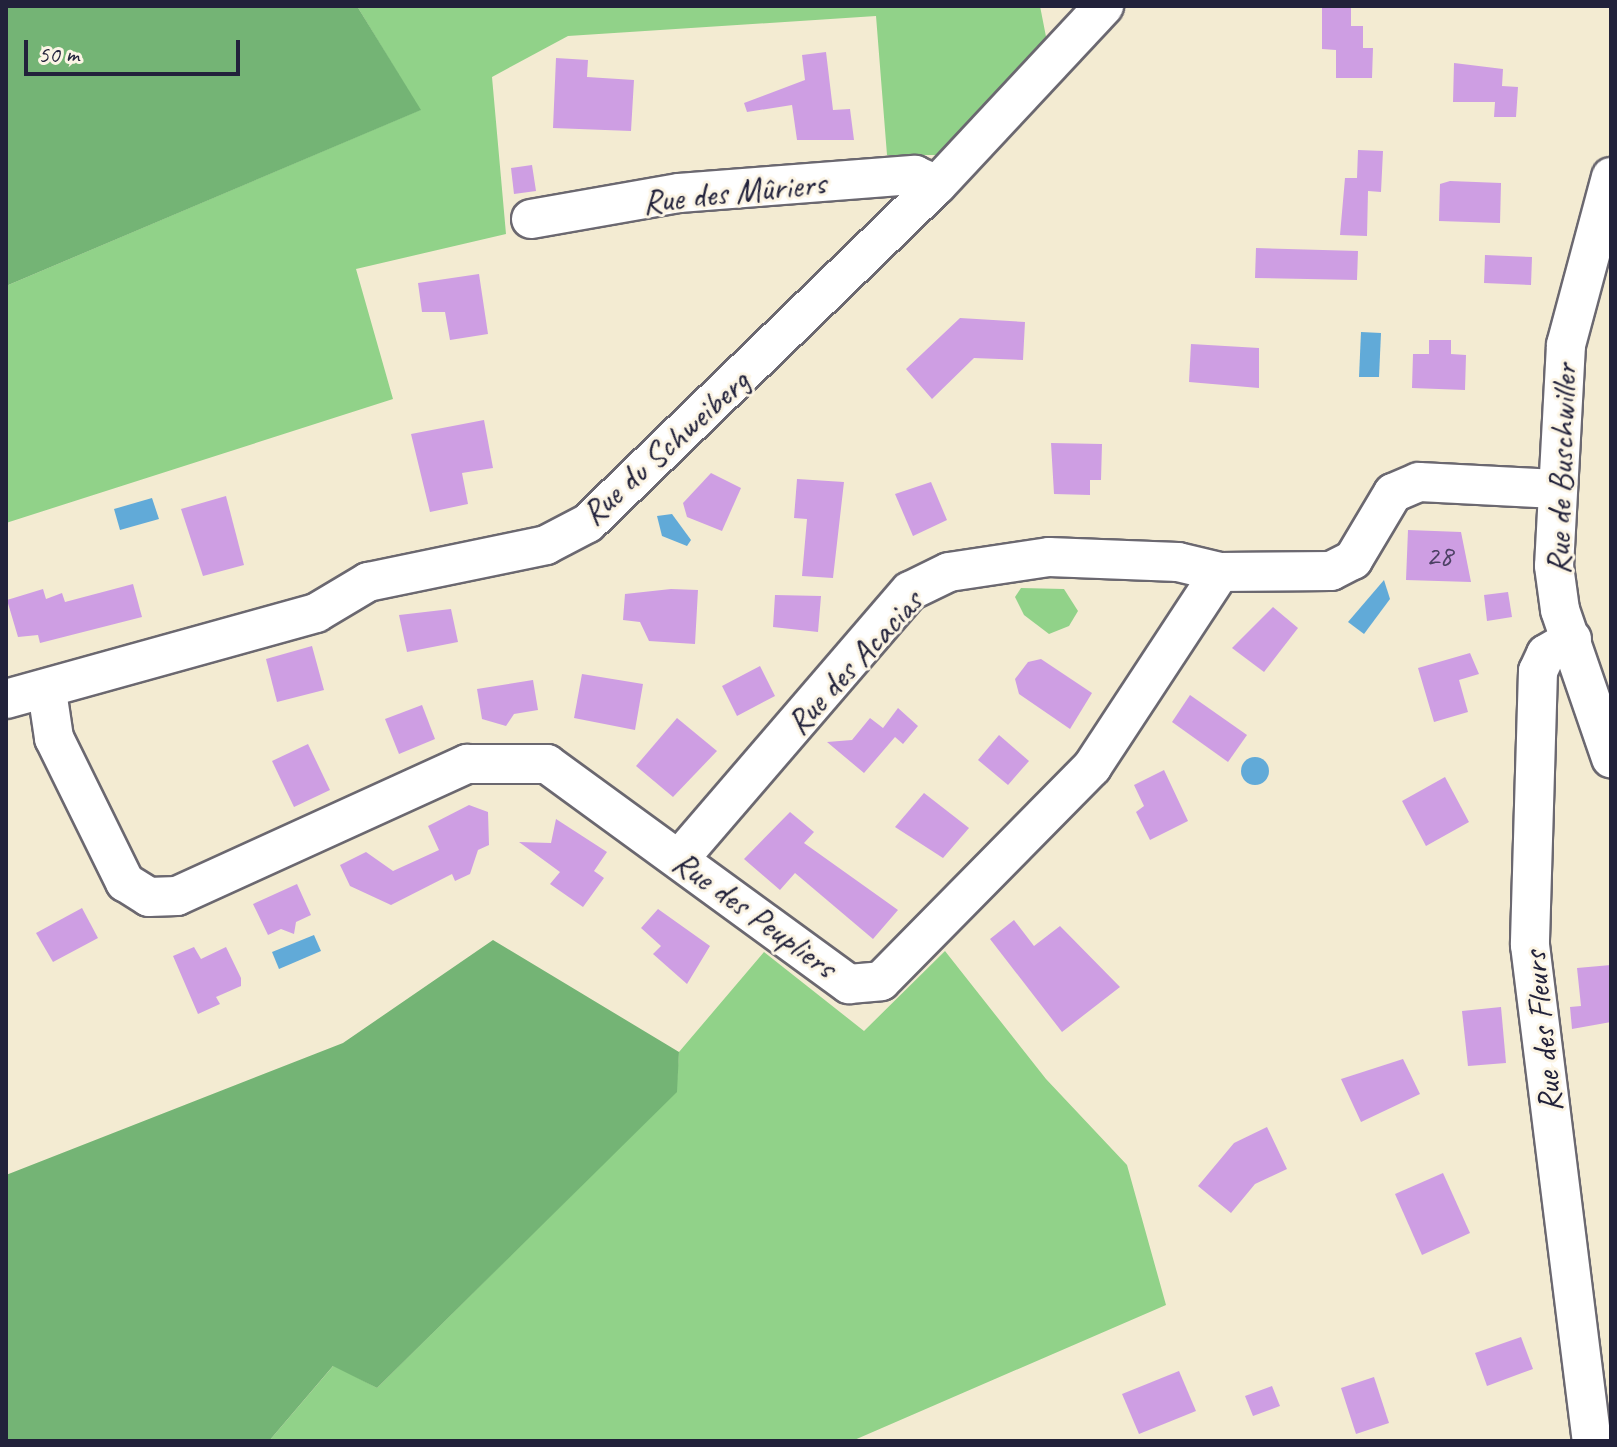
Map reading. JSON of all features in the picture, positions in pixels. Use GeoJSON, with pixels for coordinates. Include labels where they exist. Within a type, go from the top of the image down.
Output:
{"type":"FeatureCollection","features":[{"type":"Feature","properties":{"kind":"street","name":"Rue du Schweiberg"},"geometry":{"type":"LineString","coordinates":[[6,699],[47,691],[316,613],[368,582],[546,545],[588,523],[937,185],[1104,6]]}},
{"type":"Feature","properties":{"kind":"street","name":"Rue des Mûriers"},"geometry":{"type":"LineString","coordinates":[[531,219],[679,193],[915,175],[937,185]]}},
{"type":"Feature","properties":{"kind":"street","name":"Rue de Buschwiller"},"geometry":{"type":"LineString","coordinates":[[1611,177],[1566,345],[1554,582],[1611,758]]}},
{"type":"Feature","properties":{"kind":"street"},"geometry":{"type":"LineString","coordinates":[[1220,572],[1331,571],[1353,560],[1393,493],[1419,482],[1557,489]]}},
{"type":"Feature","properties":{"kind":"street","name":"Rue des Acacias"},"geometry":{"type":"LineString","coordinates":[[680,858],[910,591],[949,572],[1049,557],[1178,562],[1220,572]]}},
{"type":"Feature","properties":{"kind":"street","name":"Rue des Peupliers"},"geometry":{"type":"LineString","coordinates":[[47,691],[54,738],[73,777],[125,882],[149,897],[177,896],[467,764],[547,764],[849,984],[881,981],[1092,767],[1220,572]]}},
{"type":"Feature","properties":{"kind":"street","name":"Rue des Fleurs"},"geometry":{"type":"LineString","coordinates":[[1572,639],[1546,654],[1538,671],[1530,945],[1592,1441]]}},
{"type":"Feature","properties":{"kind":"green space"},"geometry":{"type":"Polygon","coordinates":[[[6,6],[357,6],[421,110],[6,286],[6,6]]]}},
{"type":"Feature","properties":{"kind":"green space"},"geometry":{"type":"Polygon","coordinates":[[[357,6],[1040,6],[1049,52],[959,155],[887,155],[876,16],[568,36],[492,77],[506,234],[356,269],[393,399],[6,523],[6,286],[420,110],[357,6]]]}},
{"type":"Feature","properties":{"kind":"green space"},"geometry":{"type":"Polygon","coordinates":[[[1021,588],[1064,589],[1078,611],[1069,626],[1049,634],[1024,615],[1015,597],[1021,588]]]}},
{"type":"Feature","properties":{"kind":"green space"},"geometry":{"type":"Polygon","coordinates":[[[493,940],[679,1052],[677,1092],[377,1388],[333,1366],[269,1441],[6,1441],[6,1175],[343,1043],[493,940]]]}},
{"type":"Feature","properties":{"kind":"green space"},"geometry":{"type":"Polygon","coordinates":[[[945,951],[1046,1079],[1127,1165],[1166,1305],[852,1441],[269,1441],[334,1365],[377,1388],[676,1092],[679,1052],[764,952],[864,1031],[945,951]]]}},
{"type":"Feature","properties":{"kind":"water"},"geometry":{"type":"Polygon","coordinates":[[[1361,332],[1381,333],[1379,377],[1359,377],[1361,332]]]}},
{"type":"Feature","properties":{"kind":"water"},"geometry":{"type":"Polygon","coordinates":[[[152,498],[159,519],[120,530],[114,509],[152,498]]]}},
{"type":"Feature","properties":{"kind":"water"},"geometry":{"type":"Polygon","coordinates":[[[672,514],[691,540],[687,546],[662,536],[657,516],[672,514]]]}},
{"type":"Feature","properties":{"kind":"water"},"geometry":{"type":"Polygon","coordinates":[[[1384,580],[1390,599],[1364,634],[1348,622],[1384,580]]]}},
{"type":"Feature","properties":{"kind":"water"},"geometry":{"type":"Polygon","coordinates":[[[1255,757],[1265,761],[1269,771],[1265,781],[1255,785],[1245,781],[1241,771],[1245,761],[1255,757]]]}},
{"type":"Feature","properties":{"kind":"water"},"geometry":{"type":"Polygon","coordinates":[[[314,935],[321,951],[279,969],[272,952],[314,935]]]}},
{"type":"Feature","properties":{"kind":"building"},"geometry":{"type":"Polygon","coordinates":[[[1322,6],[1351,6],[1351,26],[1363,26],[1363,48],[1373,48],[1372,78],[1336,78],[1336,50],[1322,49],[1322,6]]]}},
{"type":"Feature","properties":{"kind":"building"},"geometry":{"type":"Polygon","coordinates":[[[826,52],[833,110],[850,109],[854,140],[797,140],[792,105],[747,112],[744,103],[805,80],[802,55],[826,52]]]}},
{"type":"Feature","properties":{"kind":"building"},"geometry":{"type":"Polygon","coordinates":[[[556,58],[588,60],[587,77],[634,80],[631,131],[553,128],[556,58]]]}},
{"type":"Feature","properties":{"kind":"building"},"geometry":{"type":"Polygon","coordinates":[[[1454,63],[1503,69],[1502,86],[1518,87],[1516,117],[1494,117],[1495,102],[1453,102],[1454,63]]]}},
{"type":"Feature","properties":{"kind":"building"},"geometry":{"type":"Polygon","coordinates":[[[1358,150],[1383,151],[1381,192],[1368,191],[1367,236],[1340,235],[1345,178],[1357,178],[1358,150]]]}},
{"type":"Feature","properties":{"kind":"building"},"geometry":{"type":"Polygon","coordinates":[[[532,165],[536,191],[514,194],[511,168],[532,165]]]}},
{"type":"Feature","properties":{"kind":"building"},"geometry":{"type":"Polygon","coordinates":[[[1450,181],[1501,183],[1500,223],[1439,221],[1440,184],[1450,181]]]}},
{"type":"Feature","properties":{"kind":"building"},"geometry":{"type":"Polygon","coordinates":[[[1256,248],[1358,251],[1357,280],[1255,278],[1256,248]]]}},
{"type":"Feature","properties":{"kind":"building"},"geometry":{"type":"Polygon","coordinates":[[[1485,255],[1532,257],[1531,285],[1484,283],[1485,255]]]}},
{"type":"Feature","properties":{"kind":"building"},"geometry":{"type":"Polygon","coordinates":[[[479,274],[488,334],[450,340],[445,312],[422,312],[418,283],[479,274]]]}},
{"type":"Feature","properties":{"kind":"building"},"geometry":{"type":"Polygon","coordinates":[[[960,318],[1025,322],[1023,360],[974,358],[932,399],[906,369],[960,318]]]}},
{"type":"Feature","properties":{"kind":"building"},"geometry":{"type":"Polygon","coordinates":[[[1429,340],[1451,340],[1451,354],[1466,355],[1465,390],[1412,388],[1413,354],[1429,354],[1429,340]]]}},
{"type":"Feature","properties":{"kind":"building"},"geometry":{"type":"Polygon","coordinates":[[[1191,344],[1259,348],[1259,388],[1189,382],[1191,344]]]}},
{"type":"Feature","properties":{"kind":"building"},"geometry":{"type":"Polygon","coordinates":[[[484,420],[493,468],[462,473],[468,504],[430,512],[411,434],[484,420]]]}},
{"type":"Feature","properties":{"kind":"building"},"geometry":{"type":"Polygon","coordinates":[[[1051,443],[1102,444],[1101,480],[1090,480],[1090,495],[1054,494],[1051,443]]]}},
{"type":"Feature","properties":{"kind":"building"},"geometry":{"type":"Polygon","coordinates":[[[711,473],[741,488],[722,531],[687,517],[683,503],[711,473]]]}},
{"type":"Feature","properties":{"kind":"building"},"geometry":{"type":"Polygon","coordinates":[[[797,479],[844,482],[833,578],[802,576],[807,519],[794,518],[797,479]]]}},
{"type":"Feature","properties":{"kind":"building"},"geometry":{"type":"Polygon","coordinates":[[[931,482],[947,520],[913,536],[895,494],[931,482]]]}},
{"type":"Feature","properties":{"kind":"building"},"geometry":{"type":"Polygon","coordinates":[[[226,496],[244,565],[203,576],[181,509],[226,496]]]}},
{"type":"Feature","properties":{"kind":"building"},"geometry":{"type":"Polygon","coordinates":[[[1408,530],[1461,532],[1471,582],[1406,580],[1408,530]]]}},
{"type":"Feature","properties":{"kind":"building"},"geometry":{"type":"Polygon","coordinates":[[[133,584],[142,617],[40,643],[38,635],[18,637],[7,600],[43,589],[46,599],[62,593],[65,602],[133,584]]]}},
{"type":"Feature","properties":{"kind":"building"},"geometry":{"type":"Polygon","coordinates":[[[671,589],[698,590],[695,644],[649,641],[640,622],[623,620],[625,594],[671,589]]]}},
{"type":"Feature","properties":{"kind":"building"},"geometry":{"type":"Polygon","coordinates":[[[1508,592],[1512,617],[1487,621],[1484,595],[1508,592]]]}},
{"type":"Feature","properties":{"kind":"building"},"geometry":{"type":"Polygon","coordinates":[[[775,595],[821,596],[818,632],[773,627],[775,595]]]}},
{"type":"Feature","properties":{"kind":"building"},"geometry":{"type":"Polygon","coordinates":[[[1273,607],[1298,628],[1264,672],[1232,648],[1273,607]]]}},
{"type":"Feature","properties":{"kind":"building"},"geometry":{"type":"Polygon","coordinates":[[[451,609],[458,642],[407,652],[399,615],[451,609]]]}},
{"type":"Feature","properties":{"kind":"building"},"geometry":{"type":"Polygon","coordinates":[[[312,646],[324,690],[277,702],[266,659],[312,646]]]}},
{"type":"Feature","properties":{"kind":"building"},"geometry":{"type":"Polygon","coordinates":[[[1470,653],[1479,674],[1459,680],[1468,712],[1434,722],[1418,668],[1470,653]]]}},
{"type":"Feature","properties":{"kind":"building"},"geometry":{"type":"Polygon","coordinates":[[[1041,659],[1092,693],[1070,729],[1019,694],[1015,679],[1028,662],[1041,659]]]}},
{"type":"Feature","properties":{"kind":"building"},"geometry":{"type":"Polygon","coordinates":[[[760,666],[775,696],[737,716],[722,686],[760,666]]]}},
{"type":"Feature","properties":{"kind":"building"},"geometry":{"type":"Polygon","coordinates":[[[582,674],[643,684],[635,730],[574,718],[582,674]]]}},
{"type":"Feature","properties":{"kind":"building"},"geometry":{"type":"Polygon","coordinates":[[[533,680],[538,710],[514,714],[506,726],[482,719],[477,689],[533,680]]]}},
{"type":"Feature","properties":{"kind":"building"},"geometry":{"type":"Polygon","coordinates":[[[1190,695],[1247,735],[1228,762],[1172,722],[1190,695]]]}},
{"type":"Feature","properties":{"kind":"building"},"geometry":{"type":"Polygon","coordinates":[[[422,705],[435,739],[399,754],[385,719],[422,705]]]}},
{"type":"Feature","properties":{"kind":"building"},"geometry":{"type":"Polygon","coordinates":[[[898,708],[918,726],[903,744],[895,737],[864,773],[827,742],[852,740],[870,718],[883,728],[898,708]]]}},
{"type":"Feature","properties":{"kind":"building"},"geometry":{"type":"Polygon","coordinates":[[[677,718],[717,751],[673,797],[636,766],[677,718]]]}},
{"type":"Feature","properties":{"kind":"building"},"geometry":{"type":"Polygon","coordinates":[[[999,735],[1029,761],[1008,785],[978,760],[999,735]]]}},
{"type":"Feature","properties":{"kind":"building"},"geometry":{"type":"Polygon","coordinates":[[[308,744],[330,790],[294,807],[272,761],[308,744]]]}},
{"type":"Feature","properties":{"kind":"building"},"geometry":{"type":"Polygon","coordinates":[[[1164,770],[1188,821],[1150,840],[1136,812],[1144,806],[1134,785],[1164,770]]]}},
{"type":"Feature","properties":{"kind":"building"},"geometry":{"type":"Polygon","coordinates":[[[1445,777],[1469,822],[1426,846],[1402,801],[1445,777]]]}},
{"type":"Feature","properties":{"kind":"building"},"geometry":{"type":"Polygon","coordinates":[[[924,793],[969,828],[943,858],[895,827],[924,793]]]}},
{"type":"Feature","properties":{"kind":"building"},"geometry":{"type":"Polygon","coordinates":[[[469,805],[488,812],[489,845],[478,850],[470,874],[455,881],[452,874],[391,905],[350,886],[340,865],[366,852],[393,871],[439,850],[428,826],[469,805]]]}},
{"type":"Feature","properties":{"kind":"building"},"geometry":{"type":"Polygon","coordinates":[[[790,812],[814,832],[804,843],[898,910],[873,939],[795,873],[780,890],[744,859],[790,812]]]}},
{"type":"Feature","properties":{"kind":"building"},"geometry":{"type":"Polygon","coordinates":[[[556,819],[607,852],[594,871],[604,878],[583,907],[550,884],[560,872],[519,842],[551,843],[556,819]]]}},
{"type":"Feature","properties":{"kind":"building"},"geometry":{"type":"Polygon","coordinates":[[[297,884],[311,915],[296,922],[294,934],[281,929],[268,935],[253,904],[297,884]]]}},
{"type":"Feature","properties":{"kind":"building"},"geometry":{"type":"Polygon","coordinates":[[[82,908],[98,938],[53,962],[36,933],[82,908]]]}},
{"type":"Feature","properties":{"kind":"building"},"geometry":{"type":"Polygon","coordinates":[[[658,909],[710,946],[687,984],[653,954],[661,946],[641,928],[658,909]]]}},
{"type":"Feature","properties":{"kind":"building"},"geometry":{"type":"Polygon","coordinates":[[[1014,920],[1034,946],[1060,926],[1120,987],[1062,1032],[990,939],[1014,920]]]}},
{"type":"Feature","properties":{"kind":"building"},"geometry":{"type":"Polygon","coordinates":[[[194,947],[201,959],[226,947],[241,978],[241,986],[216,997],[220,1004],[198,1014],[173,956],[194,947]]]}},
{"type":"Feature","properties":{"kind":"building"},"geometry":{"type":"Polygon","coordinates":[[[1611,965],[1611,1022],[1572,1029],[1570,1007],[1581,1006],[1577,968],[1611,965]]]}},
{"type":"Feature","properties":{"kind":"building"},"geometry":{"type":"Polygon","coordinates":[[[1501,1007],[1506,1063],[1468,1066],[1462,1011],[1501,1007]]]}},
{"type":"Feature","properties":{"kind":"building"},"geometry":{"type":"Polygon","coordinates":[[[1403,1059],[1420,1094],[1361,1122],[1341,1079],[1403,1059]]]}},
{"type":"Feature","properties":{"kind":"building"},"geometry":{"type":"Polygon","coordinates":[[[1267,1127],[1287,1169],[1255,1184],[1231,1213],[1198,1186],[1234,1143],[1267,1127]]]}},
{"type":"Feature","properties":{"kind":"building"},"geometry":{"type":"Polygon","coordinates":[[[1443,1173],[1470,1233],[1422,1255],[1395,1194],[1443,1173]]]}},
{"type":"Feature","properties":{"kind":"building"},"geometry":{"type":"Polygon","coordinates":[[[1521,1337],[1533,1369],[1487,1386],[1475,1353],[1521,1337]]]}},
{"type":"Feature","properties":{"kind":"building"},"geometry":{"type":"Polygon","coordinates":[[[1179,1371],[1196,1411],[1139,1434],[1122,1394],[1179,1371]]]}},
{"type":"Feature","properties":{"kind":"building"},"geometry":{"type":"Polygon","coordinates":[[[1374,1377],[1389,1423],[1356,1434],[1341,1388],[1374,1377]]]}},
{"type":"Feature","properties":{"kind":"building"},"geometry":{"type":"Polygon","coordinates":[[[1272,1386],[1280,1406],[1253,1416],[1245,1396],[1272,1386]]]}}]}
